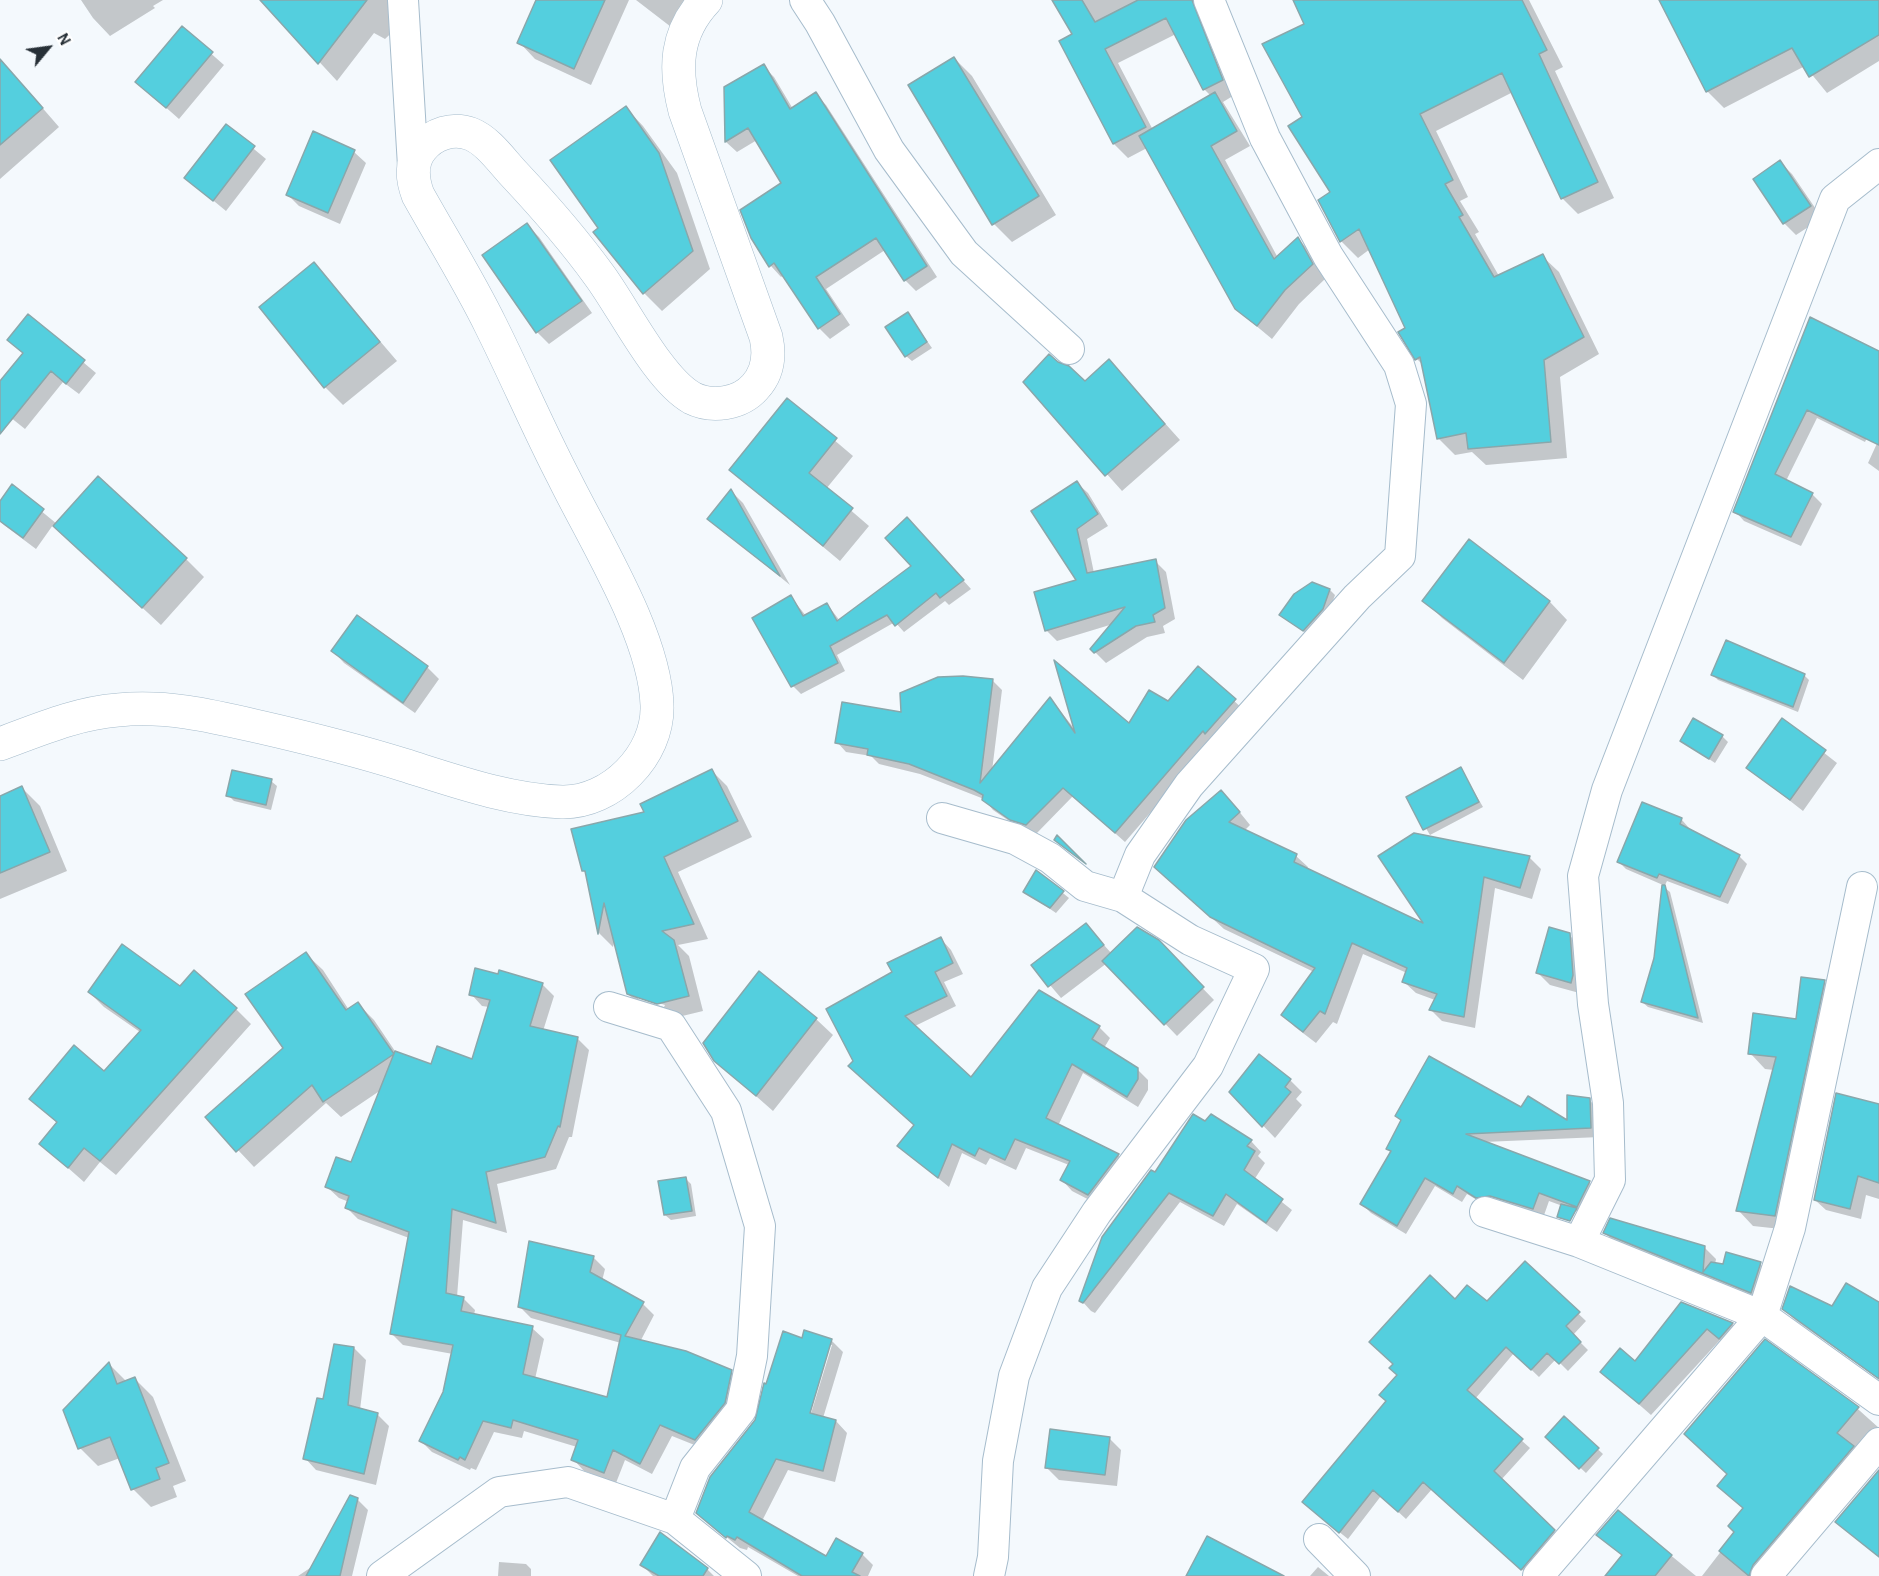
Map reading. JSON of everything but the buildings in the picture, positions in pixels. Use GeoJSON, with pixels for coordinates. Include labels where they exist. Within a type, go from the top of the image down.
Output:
{"type":"FeatureCollection","features":[{"type":"Feature","properties":{"kind":"street"},"geometry":{"type":"LineString","coordinates":[[0,744],[73,718],[116,710],[164,708],[203,714],[338,745],[481,789],[564,802],[587,798],[608,789],[627,775],[644,754],[652,736],[658,708],[651,663],[633,616],[552,455],[490,323],[418,195],[413,181],[403,0]]}},
{"type":"Feature","properties":{"kind":"street"},"geometry":{"type":"LineString","coordinates":[[413,165],[419,151],[429,140],[442,133],[457,131],[471,134],[486,144],[554,217],[599,275],[664,372],[679,387],[691,398],[704,402],[731,402],[743,397],[760,381],[765,371],[768,349],[766,337],[685,111],[678,82],[679,50],[686,28],[706,0]]}},
{"type":"Feature","properties":{"kind":"street"},"geometry":{"type":"LineString","coordinates":[[805,0],[889,150],[964,253],[1069,349]]}},
{"type":"Feature","properties":{"kind":"street"},"geometry":{"type":"LineString","coordinates":[[1123,897],[1140,855],[1189,785],[1358,597],[1400,556],[1407,494],[1411,404],[1400,365],[1328,256],[1265,138],[1209,0]]}},
{"type":"Feature","properties":{"kind":"street"},"geometry":{"type":"LineString","coordinates":[[1580,1242],[1610,1180],[1608,1103],[1593,1004],[1583,876],[1586,865],[1607,790],[1835,199],[1879,164]]}},
{"type":"Feature","properties":{"kind":"street"},"geometry":{"type":"LineString","coordinates":[[942,818],[1014,840],[1050,858],[1085,886],[1123,897],[1190,940],[1254,969],[1208,1066],[1097,1212],[1047,1288],[1014,1376],[998,1461],[993,1557],[989,1576]]}},
{"type":"Feature","properties":{"kind":"street"},"geometry":{"type":"LineString","coordinates":[[1538,1576],[1762,1316],[1790,1228],[1862,887]]}},
{"type":"Feature","properties":{"kind":"street"},"geometry":{"type":"LineString","coordinates":[[609,1007],[670,1026],[726,1111],[760,1226],[752,1356],[741,1410],[695,1467],[675,1519]]}},
{"type":"Feature","properties":{"kind":"street"},"geometry":{"type":"LineString","coordinates":[[1485,1212],[1580,1242],[1762,1316],[1879,1400]]}},
{"type":"Feature","properties":{"kind":"street"},"geometry":{"type":"LineString","coordinates":[[1766,1576],[1879,1443]]}},
{"type":"Feature","properties":{"kind":"street"},"geometry":{"type":"LineString","coordinates":[[382,1576],[499,1492],[568,1482],[675,1519],[746,1576]]}},
{"type":"Feature","properties":{"kind":"street"},"geometry":{"type":"LineString","coordinates":[[1319,1539],[1355,1576]]}}]}
